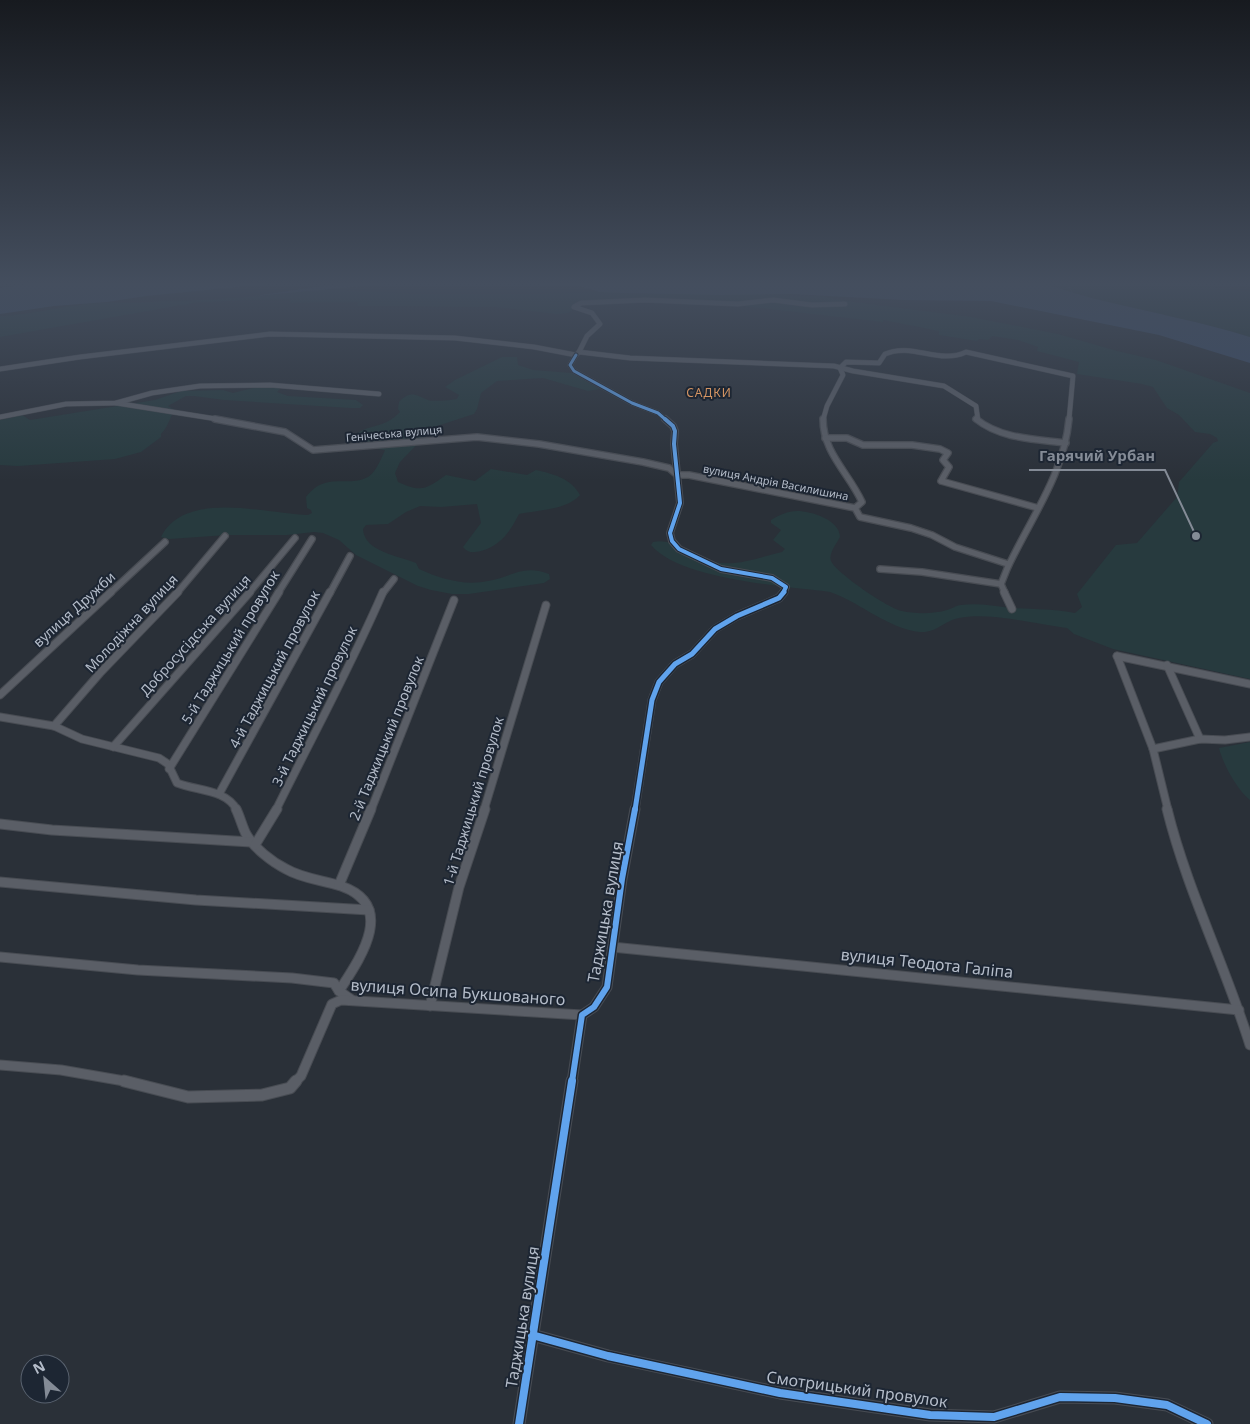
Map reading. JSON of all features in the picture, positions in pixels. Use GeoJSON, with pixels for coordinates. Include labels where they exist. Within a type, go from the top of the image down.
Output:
{"type":"FeatureCollection","features":[{"type":"Feature","properties":{"kind":"street"},"geometry":{"type":"LineString","coordinates":[[0,370],[148,348]]}},
{"type":"Feature","properties":{"kind":"street"},"geometry":{"type":"LineString","coordinates":[[543,348],[577,354],[630,358],[820,365],[944,386],[976,406],[976,419],[982,425],[1009,434],[1066,442]]}},
{"type":"Feature","properties":{"kind":"street"},"geometry":{"type":"LineString","coordinates":[[580,348],[570,365],[574,371],[632,403],[658,413],[673,426],[675,431],[677,475]]}},
{"type":"Feature","properties":{"kind":"street"},"geometry":{"type":"LineString","coordinates":[[840,368],[846,362],[880,363],[888,352],[901,350],[950,357],[966,352],[1073,376],[1066,442],[1058,468],[1008,564],[1001,584],[1012,609]]}},
{"type":"Feature","properties":{"kind":"street"},"geometry":{"type":"LineString","coordinates":[[840,368],[843,375],[826,407],[822,419],[832,459],[853,484],[862,502],[855,508]]}},
{"type":"Feature","properties":{"kind":"street"},"geometry":{"type":"LineString","coordinates":[[0,417],[66,404],[116,402],[174,389],[270,385],[379,394]]}},
{"type":"Feature","properties":{"kind":"street","name":"Генічеська вулиця"},"geometry":{"type":"LineString","coordinates":[[116,402],[265,427],[285,432],[313,450],[477,437],[539,444],[643,462],[669,468],[677,475]]}},
{"type":"Feature","properties":{"kind":"street"},"geometry":{"type":"LineString","coordinates":[[826,438],[840,437],[863,445],[897,443],[940,449],[948,453],[943,460],[949,467],[941,481],[1038,508]]}},
{"type":"Feature","properties":{"kind":"street","name":"вулиця Андрія Василишина"},"geometry":{"type":"LineString","coordinates":[[677,475],[689,475],[855,508],[860,517],[911,528],[932,535],[955,547],[1008,564]]}},
{"type":"Feature","properties":{"kind":"street","name":"Таджицька вулиця"},"geometry":{"type":"LineString","coordinates":[[519,1424],[582,1016],[594,1007],[607,987],[622,880],[641,778],[652,700],[659,682],[675,664],[692,654],[715,629],[737,616],[771,603],[784,592],[786,587],[780,582],[761,575],[721,569],[678,549],[672,541],[670,533],[680,503],[677,475]]}},
{"type":"Feature","properties":{"kind":"street","name":"Молодіжна вулиця"},"geometry":{"type":"LineString","coordinates":[[54,726],[100,673],[186,584],[225,536]]}},
{"type":"Feature","properties":{"kind":"street","name":"Добросусідська вулиця"},"geometry":{"type":"LineString","coordinates":[[113,747],[233,612],[295,538]]}},
{"type":"Feature","properties":{"kind":"street","name":"5-й Таджицький провулок"},"geometry":{"type":"LineString","coordinates":[[169,769],[312,539]]}},
{"type":"Feature","properties":{"kind":"street","name":"вулиця Дружби"},"geometry":{"type":"LineString","coordinates":[[0,695],[165,542]]}},
{"type":"Feature","properties":{"kind":"street","name":"4-й Таджицький провулок"},"geometry":{"type":"LineString","coordinates":[[219,794],[350,556]]}},
{"type":"Feature","properties":{"kind":"street"},"geometry":{"type":"LineString","coordinates":[[880,569],[922,572],[1001,584]]}},
{"type":"Feature","properties":{"kind":"street","name":"3-й Таджицький провулок"},"geometry":{"type":"LineString","coordinates":[[253,843],[273,817],[346,669],[363,639],[385,588],[394,578]]}},
{"type":"Feature","properties":{"kind":"street","name":"2-й Таджицький провулок"},"geometry":{"type":"LineString","coordinates":[[339,885],[385,777],[454,600]]}},
{"type":"Feature","properties":{"kind":"street","name":"1-й Таджицький провулок"},"geometry":{"type":"LineString","coordinates":[[430,1006],[459,887],[497,772],[546,605]]}},
{"type":"Feature","properties":{"kind":"street"},"geometry":{"type":"LineString","coordinates":[[1250,684],[1168,665],[1117,656],[1153,749],[1177,848],[1239,1010],[1250,1045]]}},
{"type":"Feature","properties":{"kind":"street"},"geometry":{"type":"LineString","coordinates":[[1168,665],[1200,739]]}},
{"type":"Feature","properties":{"kind":"street"},"geometry":{"type":"LineString","coordinates":[[0,717],[54,726],[82,739],[159,758],[168,764],[177,783],[197,790],[219,794],[229,800],[235,807],[253,843],[288,870],[308,878],[339,885],[355,894],[366,904],[372,926],[364,951],[339,991]]}},
{"type":"Feature","properties":{"kind":"street"},"geometry":{"type":"LineString","coordinates":[[1153,749],[1200,739],[1225,740],[1250,737]]}},
{"type":"Feature","properties":{"kind":"street"},"geometry":{"type":"LineString","coordinates":[[0,824],[52,830],[253,843]]}},
{"type":"Feature","properties":{"kind":"street"},"geometry":{"type":"LineString","coordinates":[[0,882],[196,900],[368,910]]}},
{"type":"Feature","properties":{"kind":"street","name":"вулиця Теодота Галіпа"},"geometry":{"type":"LineString","coordinates":[[612,947],[1239,1010]]}},
{"type":"Feature","properties":{"kind":"street"},"geometry":{"type":"LineString","coordinates":[[0,957],[138,970],[334,982],[339,991],[353,1000]]}},
{"type":"Feature","properties":{"kind":"street","name":"вулиця Осипа Букшованого"},"geometry":{"type":"LineString","coordinates":[[0,1065],[61,1070],[128,1082],[188,1097],[262,1095],[290,1088],[301,1076],[332,1004],[341,1000],[582,1016]]}},
{"type":"Feature","properties":{"kind":"street","name":"Смотрицький провулок"},"geometry":{"type":"LineString","coordinates":[[532,1335],[608,1356],[780,1393],[930,1415],[994,1417],[1060,1398],[1115,1398],[1167,1406],[1207,1424]]}},
{"type":"Feature","properties":{"kind":"green space"},"geometry":{"type":"Polygon","coordinates":[[[1038,348],[1108,348],[1156,360],[1250,393],[1250,679],[1113,649],[1074,634],[1067,628],[1013,619],[984,616],[959,618],[927,632],[913,631],[891,623],[830,592],[761,584],[709,574],[665,557],[651,545],[653,542],[668,542],[714,562],[748,561],[782,552],[785,549],[773,540],[781,530],[771,523],[771,520],[794,511],[803,511],[830,521],[839,531],[840,537],[830,558],[835,566],[863,589],[895,609],[913,613],[930,613],[947,610],[959,605],[974,604],[1075,613],[1082,607],[1077,594],[1116,545],[1137,543],[1177,497],[1179,482],[1213,443],[1218,441],[1217,438],[1210,434],[1195,432],[1179,415],[1167,408],[1153,387],[1077,374],[1079,362],[1037,351],[1038,348]]]}},
{"type":"Feature","properties":{"kind":"green space"},"geometry":{"type":"Polygon","coordinates":[[[502,357],[517,357],[518,365],[533,370],[572,373],[600,389],[588,391],[543,378],[497,381],[481,393],[474,414],[434,427],[400,462],[395,473],[398,482],[413,488],[424,488],[446,475],[475,481],[491,469],[527,475],[536,470],[555,475],[567,481],[572,484],[580,495],[568,504],[560,507],[519,514],[504,537],[494,545],[476,552],[469,551],[463,547],[481,523],[477,504],[441,507],[420,506],[406,512],[388,524],[366,525],[363,529],[369,543],[376,548],[416,563],[419,569],[444,579],[470,583],[496,579],[517,572],[531,570],[549,574],[550,579],[544,583],[469,594],[452,594],[431,590],[418,586],[356,555],[339,540],[323,533],[227,535],[169,539],[161,537],[172,522],[188,513],[207,509],[249,509],[308,515],[312,513],[307,508],[306,497],[314,489],[321,484],[329,482],[360,480],[368,477],[378,465],[385,450],[365,447],[356,434],[383,424],[394,417],[400,412],[398,409],[399,402],[406,396],[413,395],[434,401],[457,399],[459,395],[445,387],[455,380],[502,357]]]}},
{"type":"Feature","properties":{"kind":"green space"},"geometry":{"type":"Polygon","coordinates":[[[257,387],[279,387],[280,389],[277,392],[288,396],[356,400],[363,405],[360,408],[350,408],[186,396],[168,406],[175,410],[161,437],[141,452],[115,459],[18,466],[0,465],[0,420],[22,415],[30,420],[155,400],[181,391],[223,390],[233,393],[257,387]]]}},
{"type":"Feature","properties":{"kind":"green space"},"geometry":{"type":"Polygon","coordinates":[[[1250,742],[1250,800],[1240,790],[1231,776],[1219,748],[1250,742]]]}},
{"type":"Feature","properties":{"kind":"water"},"geometry":{"type":"Polygon","coordinates":[[[1203,348],[1250,348],[1250,363],[1203,348]]]}},
{"type":"Feature","properties":{"kind":"cycle path"},"geometry":{"type":"LineString","coordinates":[[519,1424],[582,1015],[594,1007],[607,987],[622,879],[641,778],[652,700],[659,682],[675,664],[692,654],[715,629],[737,616],[779,598],[786,587],[772,578],[721,569],[679,549],[672,541],[670,533],[680,503],[674,444],[675,431],[673,426],[658,413],[632,403],[574,371],[570,365],[576,355]]}},
{"type":"Feature","properties":{"kind":"cycle path"},"geometry":{"type":"LineString","coordinates":[[532,1335],[608,1356],[780,1393],[930,1415],[994,1417],[1060,1397],[1115,1398],[1167,1405],[1207,1424]]}},
{"type":"Feature","properties":{"kind":"place","name":"Гарячий Урбан"},"geometry":{"type":"Point","coordinates":[1196,536]}},
{"type":"Feature","properties":{"kind":"district","name":"САДКИ"},"geometry":{"type":"Point","coordinates":[709,392]}}]}
